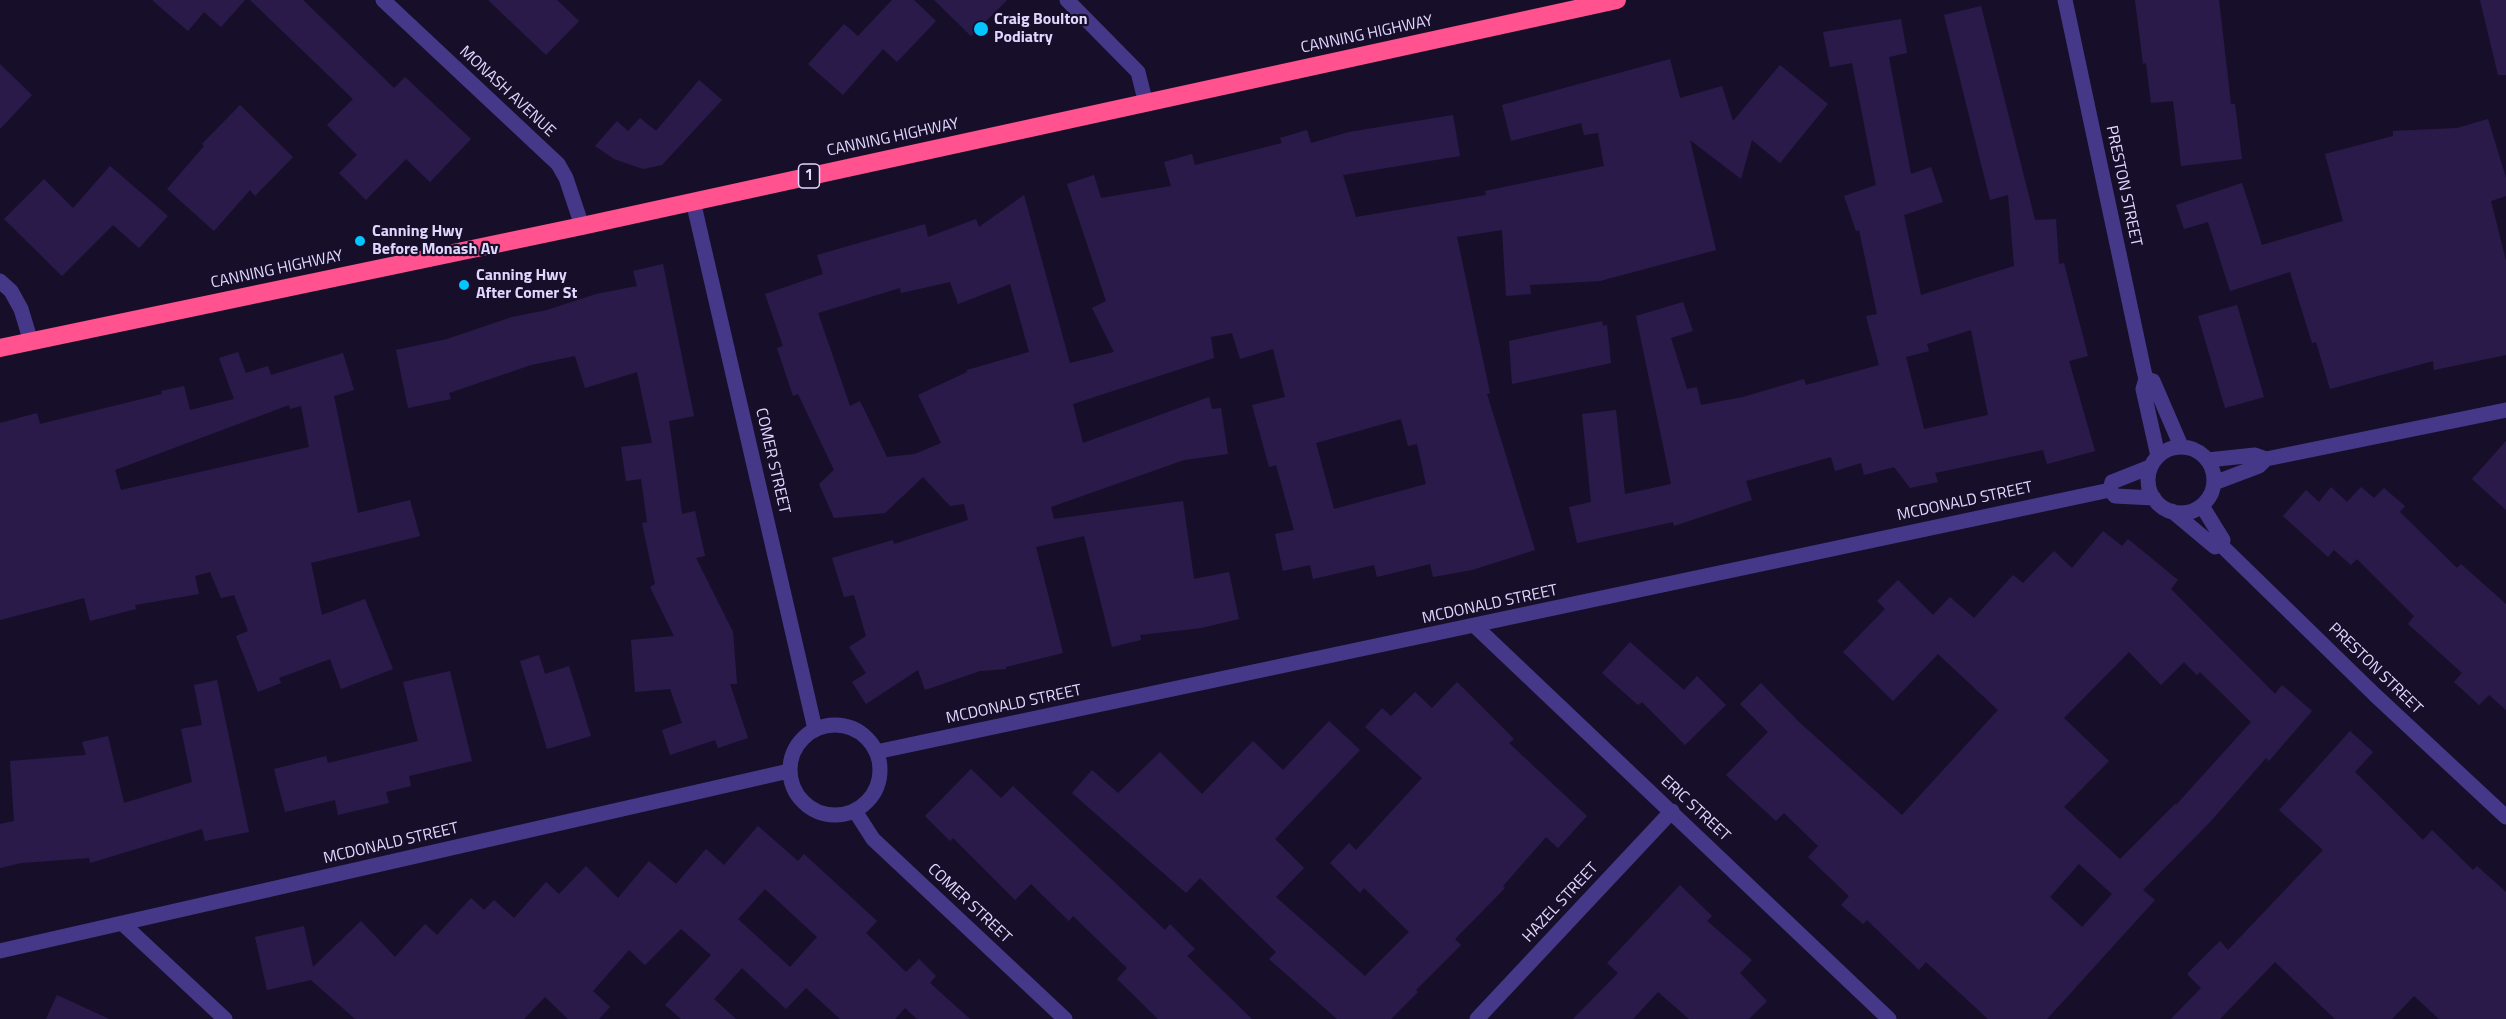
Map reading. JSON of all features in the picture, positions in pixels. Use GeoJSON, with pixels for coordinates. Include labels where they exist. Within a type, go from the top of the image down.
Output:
{"type":"FeatureCollection","features":[{"type":"Feature","properties":{"kind":"highway","name":"CANNING HIGHWAY"},"geometry":{"type":"LineString","coordinates":[[0,348],[582,226],[1617,0]]}},
{"type":"Feature","properties":{"kind":"street","name":"MONASH AVENUE"},"geometry":{"type":"LineString","coordinates":[[383,0],[558,164],[566,178],[582,226]]}},
{"type":"Feature","properties":{"kind":"street"},"geometry":{"type":"LineString","coordinates":[[1067,0],[1138,72],[1146,104]]}},
{"type":"Feature","properties":{"kind":"street","name":"PRESTON STREET"},"geometry":{"type":"LineString","coordinates":[[2065,0],[2146,379],[2143,388],[2154,462]]}},
{"type":"Feature","properties":{"kind":"street","name":"COMER STREET"},"geometry":{"type":"LineString","coordinates":[[693,201],[815,729]]}},
{"type":"Feature","properties":{"kind":"street"},"geometry":{"type":"LineString","coordinates":[[0,281],[11,291],[21,309],[31,342]]}},
{"type":"Feature","properties":{"kind":"street","name":"PRESTON STREET"},"geometry":{"type":"LineString","coordinates":[[2146,379],[2153,381],[2181,446]]}},
{"type":"Feature","properties":{"kind":"street"},"geometry":{"type":"LineString","coordinates":[[2214,483],[2259,466],[2266,459],[2506,410]]}},
{"type":"Feature","properties":{"kind":"street"},"geometry":{"type":"LineString","coordinates":[[2181,446],[2193,448],[2208,460],[2215,475],[2212,492],[2202,506],[2187,513],[2172,511],[2159,504],[2149,489],[2154,462],[2164,451],[2181,446]]}},
{"type":"Feature","properties":{"kind":"street"},"geometry":{"type":"LineString","coordinates":[[2208,460],[2255,454],[2266,459]]}},
{"type":"Feature","properties":{"kind":"street","name":"MCDONALD STREET"},"geometry":{"type":"LineString","coordinates":[[2110,490],[2112,482],[2154,462]]}},
{"type":"Feature","properties":{"kind":"street","name":"MCDONALD STREET"},"geometry":{"type":"LineString","coordinates":[[2110,490],[2115,496],[2154,498]]}},
{"type":"Feature","properties":{"kind":"street","name":"MCDONALD STREET"},"geometry":{"type":"LineString","coordinates":[[876,752],[2110,490]]}},
{"type":"Feature","properties":{"kind":"street","name":"PRESTON STREET"},"geometry":{"type":"LineString","coordinates":[[2202,506],[2223,540],[2221,545]]}},
{"type":"Feature","properties":{"kind":"street","name":"PRESTON STREET"},"geometry":{"type":"LineString","coordinates":[[2172,511],[2215,547],[2221,545]]}},
{"type":"Feature","properties":{"kind":"street","name":"PRESTON STREET"},"geometry":{"type":"LineString","coordinates":[[2221,545],[2375,695],[2506,817]]}},
{"type":"Feature","properties":{"kind":"street","name":"ERIC STREET"},"geometry":{"type":"LineString","coordinates":[[1475,626],[1889,1019]]}},
{"type":"Feature","properties":{"kind":"street"},"geometry":{"type":"LineString","coordinates":[[830,725],[846,726],[860,732],[872,743],[880,767],[879,783],[872,797],[855,811],[840,815],[824,814],[810,808],[798,797],[791,783],[789,771],[792,756],[799,742],[815,729],[830,725]]}},
{"type":"Feature","properties":{"kind":"street","name":"MCDONALD STREET"},"geometry":{"type":"LineString","coordinates":[[0,951],[789,771]]}},
{"type":"Feature","properties":{"kind":"street","name":"COMER STREET"},"geometry":{"type":"LineString","coordinates":[[855,811],[873,839],[1065,1019]]}},
{"type":"Feature","properties":{"kind":"street","name":"HAZEL STREET"},"geometry":{"type":"LineString","coordinates":[[1477,1019],[1672,811]]}},
{"type":"Feature","properties":{"kind":"street"},"geometry":{"type":"LineString","coordinates":[[123,924],[225,1019]]}},
{"type":"Feature","properties":{"kind":"building"},"geometry":{"type":"Polygon","coordinates":[[[152,0],[245,0],[221,27],[204,12],[188,31],[152,0]]]}},
{"type":"Feature","properties":{"kind":"building"},"geometry":{"type":"Polygon","coordinates":[[[250,0],[303,0],[394,88],[405,77],[471,139],[430,182],[406,159],[366,200],[339,173],[357,155],[327,125],[353,99],[250,0]]]}},
{"type":"Feature","properties":{"kind":"building"},"geometry":{"type":"Polygon","coordinates":[[[488,0],[557,0],[579,21],[546,55],[488,0]]]}},
{"type":"Feature","properties":{"kind":"building"},"geometry":{"type":"Polygon","coordinates":[[[892,0],[914,0],[936,21],[897,62],[883,49],[843,95],[808,64],[844,24],[858,36],[892,0]]]}},
{"type":"Feature","properties":{"kind":"building"},"geometry":{"type":"Polygon","coordinates":[[[934,0],[1007,0],[971,36],[934,0]]]}},
{"type":"Feature","properties":{"kind":"building"},"geometry":{"type":"Polygon","coordinates":[[[2135,0],[2219,0],[2231,104],[2235,104],[2242,159],[2181,166],[2173,101],[2151,103],[2146,63],[2143,64],[2135,0]]]}},
{"type":"Feature","properties":{"kind":"building"},"geometry":{"type":"Polygon","coordinates":[[[2480,0],[2506,0],[2506,75],[2498,75],[2480,0]]]}},
{"type":"Feature","properties":{"kind":"building"},"geometry":{"type":"Polygon","coordinates":[[[1981,6],[2035,220],[2056,219],[2059,264],[2064,263],[2088,356],[2069,361],[2095,451],[2047,464],[2043,450],[1935,473],[1938,482],[1910,488],[1894,467],[1864,475],[1861,463],[1835,471],[1831,457],[1746,481],[1752,500],[1674,526],[1673,522],[1577,543],[1569,507],[1591,502],[1582,414],[1616,410],[1625,494],[1671,484],[1636,316],[1683,302],[1693,331],[1671,338],[1687,389],[1697,387],[1701,405],[1743,397],[1804,379],[1806,385],[1879,365],[1866,316],[1877,314],[1859,230],[1856,231],[1844,196],[1876,185],[1852,63],[1830,67],[1823,32],[1901,19],[1907,53],[1889,57],[1911,174],[1931,167],[1943,202],[1904,215],[1921,295],[2014,266],[2008,195],[1990,200],[1944,15],[1981,6]],[[1971,330],[1927,344],[1929,351],[1906,357],[1924,429],[1988,415],[1971,330]]]}},
{"type":"Feature","properties":{"kind":"building"},"geometry":{"type":"Polygon","coordinates":[[[1670,59],[1680,98],[1722,86],[1733,121],[1780,65],[1828,104],[1780,163],[1752,140],[1741,179],[1690,140],[1716,250],[1600,281],[1530,285],[1531,294],[1506,296],[1502,230],[1457,237],[1490,393],[1487,394],[1535,550],[1472,570],[1433,577],[1430,564],[1377,577],[1374,565],[1313,579],[1310,565],[1283,571],[1275,534],[1294,530],[1276,465],[1269,467],[1252,405],[1285,397],[1273,349],[1240,359],[1232,333],[1211,337],[1214,358],[1073,404],[1083,443],[1209,397],[1212,409],[1221,408],[1228,454],[1184,460],[1051,507],[1054,519],[1183,501],[1194,579],[1229,572],[1239,619],[1201,628],[1140,635],[1141,640],[1112,647],[1084,536],[1036,547],[1063,653],[1006,667],[1006,669],[980,671],[925,690],[918,670],[866,704],[852,682],[866,673],[849,647],[866,636],[854,595],[844,597],[832,558],[893,540],[894,544],[968,520],[964,504],[950,506],[923,477],[885,513],[834,518],[819,484],[834,470],[798,394],[793,396],[777,348],[783,346],[765,294],[823,274],[817,255],[925,224],[928,237],[976,219],[979,227],[1024,195],[1070,363],[1114,352],[1092,308],[1106,301],[1067,184],[1094,175],[1101,198],[1171,186],[1164,162],[1192,154],[1195,165],[1282,143],[1280,138],[1307,130],[1311,143],[1349,132],[1453,115],[1460,156],[1343,175],[1356,217],[1486,195],[1485,191],[1604,166],[1598,133],[1584,135],[1581,123],[1511,141],[1502,105],[1670,59]],[[950,282],[901,293],[900,288],[818,313],[850,406],[860,401],[887,457],[915,454],[941,443],[918,395],[967,370],[1029,352],[1010,284],[958,304],[950,282]],[[1401,419],[1316,443],[1334,509],[1426,484],[1417,444],[1408,446],[1401,419]]]}},
{"type":"Feature","properties":{"kind":"building"},"geometry":{"type":"Polygon","coordinates":[[[0,64],[32,95],[0,129],[0,64]]]}},
{"type":"Feature","properties":{"kind":"building"},"geometry":{"type":"Polygon","coordinates":[[[699,80],[722,100],[662,165],[643,169],[614,159],[595,146],[617,121],[628,131],[640,118],[656,131],[699,80]]]}},
{"type":"Feature","properties":{"kind":"building"},"geometry":{"type":"Polygon","coordinates":[[[240,105],[293,157],[255,196],[250,190],[214,231],[167,189],[204,146],[202,144],[240,105]]]}},
{"type":"Feature","properties":{"kind":"building"},"geometry":{"type":"Polygon","coordinates":[[[2488,119],[2506,178],[2506,196],[2491,201],[2506,261],[2506,355],[2434,370],[2433,361],[2330,389],[2316,342],[2312,343],[2290,272],[2230,291],[2208,222],[2184,229],[2176,205],[2242,183],[2262,245],[2343,221],[2325,154],[2393,136],[2393,131],[2457,128],[2488,119]]]}},
{"type":"Feature","properties":{"kind":"building"},"geometry":{"type":"Polygon","coordinates":[[[110,166],[168,216],[139,248],[113,225],[62,276],[4,219],[44,179],[73,208],[110,166]]]}},
{"type":"Feature","properties":{"kind":"building"},"geometry":{"type":"Polygon","coordinates":[[[663,264],[694,416],[669,421],[682,514],[695,511],[705,556],[696,558],[733,632],[737,684],[730,684],[748,738],[718,748],[715,740],[670,755],[662,730],[682,723],[670,689],[635,692],[631,640],[674,636],[650,587],[655,584],[642,523],[647,522],[641,479],[626,481],[621,447],[652,443],[637,372],[585,388],[575,356],[531,365],[449,393],[451,399],[408,408],[396,350],[447,339],[512,317],[547,310],[596,294],[637,286],[633,271],[663,264]]]}},
{"type":"Feature","properties":{"kind":"building"},"geometry":{"type":"Polygon","coordinates":[[[2237,305],[2264,397],[2225,408],[2198,316],[2237,305]]]}},
{"type":"Feature","properties":{"kind":"building"},"geometry":{"type":"Polygon","coordinates":[[[1602,321],[1603,326],[1607,325],[1611,363],[1512,384],[1509,341],[1602,321]]]}},
{"type":"Feature","properties":{"kind":"building"},"geometry":{"type":"Polygon","coordinates":[[[238,352],[246,373],[268,366],[271,375],[343,353],[354,390],[334,396],[358,513],[410,500],[420,536],[311,563],[322,615],[365,599],[393,669],[341,689],[330,659],[279,678],[281,683],[258,692],[236,636],[248,631],[234,595],[221,598],[210,572],[195,576],[199,594],[135,605],[136,609],[90,621],[84,598],[0,620],[0,423],[37,413],[40,424],[162,394],[161,391],[184,386],[190,410],[234,399],[219,358],[238,352]],[[289,405],[115,470],[121,490],[309,447],[301,406],[290,409],[289,405]]]}},
{"type":"Feature","properties":{"kind":"building"},"geometry":{"type":"Polygon","coordinates":[[[2506,441],[2506,510],[2472,479],[2506,441]]]}},
{"type":"Feature","properties":{"kind":"building"},"geometry":{"type":"Polygon","coordinates":[[[2331,487],[2347,502],[2361,487],[2374,498],[2384,488],[2405,506],[2400,512],[2457,568],[2461,564],[2506,604],[2506,710],[2489,695],[2479,705],[2454,682],[2462,673],[2408,624],[2414,616],[2357,559],[2351,565],[2334,550],[2328,557],[2283,516],[2306,490],[2319,502],[2331,487]]]}},
{"type":"Feature","properties":{"kind":"building"},"geometry":{"type":"Polygon","coordinates":[[[2103,531],[2122,546],[2128,539],[2178,580],[2171,589],[2275,694],[2282,685],[2312,711],[2269,761],[2266,758],[2211,821],[2143,890],[2155,900],[2047,1019],[1988,1019],[1926,962],[1919,970],[1867,920],[1863,924],[1841,905],[1849,896],[1808,857],[1818,846],[1784,813],[1776,821],[1726,775],[1768,732],[1740,704],[1761,683],[1798,721],[1902,815],[1998,710],[1938,654],[1893,701],[1843,652],[1885,609],[1877,601],[1898,580],[1933,615],[1950,597],[1974,618],[2013,575],[2023,583],[2054,551],[2072,568],[2103,531]],[[2129,652],[2064,718],[2109,761],[2064,807],[2120,859],[2176,805],[2251,722],[2200,672],[2197,675],[2184,662],[2161,685],[2129,652]],[[2079,864],[2050,897],[2082,927],[2112,894],[2079,864]]]}},
{"type":"Feature","properties":{"kind":"building"},"geometry":{"type":"Polygon","coordinates":[[[1630,642],[1684,690],[1697,676],[1726,705],[1685,745],[1642,702],[1638,705],[1602,673],[1630,642]]]}},
{"type":"Feature","properties":{"kind":"building"},"geometry":{"type":"Polygon","coordinates":[[[539,655],[545,674],[569,666],[591,736],[547,749],[520,661],[539,655]]]}},
{"type":"Feature","properties":{"kind":"building"},"geometry":{"type":"Polygon","coordinates":[[[450,671],[472,761],[409,776],[411,786],[386,792],[389,803],[338,815],[335,800],[285,812],[274,769],[326,756],[328,763],[418,741],[403,682],[450,671]]]}},
{"type":"Feature","properties":{"kind":"building"},"geometry":{"type":"Polygon","coordinates":[[[217,680],[249,832],[205,841],[202,829],[90,863],[89,858],[21,863],[0,868],[0,824],[14,821],[10,761],[86,755],[82,742],[108,736],[124,803],[192,782],[181,729],[202,725],[194,685],[217,680]]]}},
{"type":"Feature","properties":{"kind":"building"},"geometry":{"type":"Polygon","coordinates":[[[1457,682],[1514,739],[1509,743],[1587,816],[1558,848],[1546,837],[1503,886],[1505,888],[1455,939],[1461,945],[1391,1019],[1337,1019],[1269,959],[1276,952],[1200,878],[1186,893],[1072,793],[1092,770],[1118,793],[1160,752],[1202,794],[1253,741],[1283,770],[1329,721],[1360,750],[1275,839],[1304,868],[1276,897],[1365,976],[1409,932],[1364,888],[1360,893],[1330,863],[1349,843],[1356,850],[1422,778],[1365,727],[1382,708],[1391,716],[1415,692],[1432,708],[1457,682]]]}},
{"type":"Feature","properties":{"kind":"building"},"geometry":{"type":"Polygon","coordinates":[[[2350,731],[2373,752],[2355,772],[2423,840],[2432,830],[2473,870],[2477,866],[2506,892],[2506,1019],[2439,1019],[2414,996],[2392,1019],[2335,1019],[2275,962],[2220,1019],[2171,1019],[2201,988],[2187,974],[2220,941],[2228,950],[2323,850],[2279,810],[2350,731]]]}},
{"type":"Feature","properties":{"kind":"building"},"geometry":{"type":"Polygon","coordinates":[[[971,769],[1001,798],[1013,786],[1165,930],[1170,924],[1195,949],[1187,956],[1252,1019],[1158,1019],[1117,979],[1127,968],[1073,916],[1069,921],[1031,884],[1015,900],[953,838],[950,841],[925,816],[971,769]]]}},
{"type":"Feature","properties":{"kind":"building"},"geometry":{"type":"Polygon","coordinates":[[[758,826],[798,861],[804,854],[877,921],[866,933],[906,972],[919,959],[936,976],[930,983],[970,1019],[917,1019],[905,1008],[895,1019],[840,1019],[806,988],[786,1009],[742,968],[714,999],[736,1019],[681,1019],[665,1005],[711,955],[681,929],[645,965],[629,950],[593,991],[610,1007],[599,1019],[568,1019],[545,997],[524,1019],[355,1019],[311,980],[267,990],[255,937],[304,926],[313,967],[361,921],[395,957],[425,924],[437,935],[471,898],[484,910],[494,900],[514,918],[546,882],[559,894],[586,866],[618,898],[649,861],[676,884],[706,849],[724,865],[758,826]],[[765,889],[738,919],[790,967],[817,937],[765,889]]]}},
{"type":"Feature","properties":{"kind":"building"},"geometry":{"type":"Polygon","coordinates":[[[1680,885],[1712,916],[1707,921],[1752,960],[1740,973],[1767,1001],[1749,1019],[1689,1019],[1658,992],[1633,1019],[1573,1019],[1618,973],[1607,963],[1680,885]]]}},
{"type":"Feature","properties":{"kind":"building"},"geometry":{"type":"Polygon","coordinates":[[[57,995],[109,1019],[46,1019],[57,995]]]}},
{"type":"Feature","properties":{"kind":"place","name":"Craig Boulton Podiatry"},"geometry":{"type":"Point","coordinates":[981,29]}},
{"type":"Feature","properties":{"kind":"place","name":"Canning Hwy Before Monash Av"},"geometry":{"type":"Point","coordinates":[360,241]}},
{"type":"Feature","properties":{"kind":"place","name":"Canning Hwy After Comer St"},"geometry":{"type":"Point","coordinates":[464,285]}}]}
